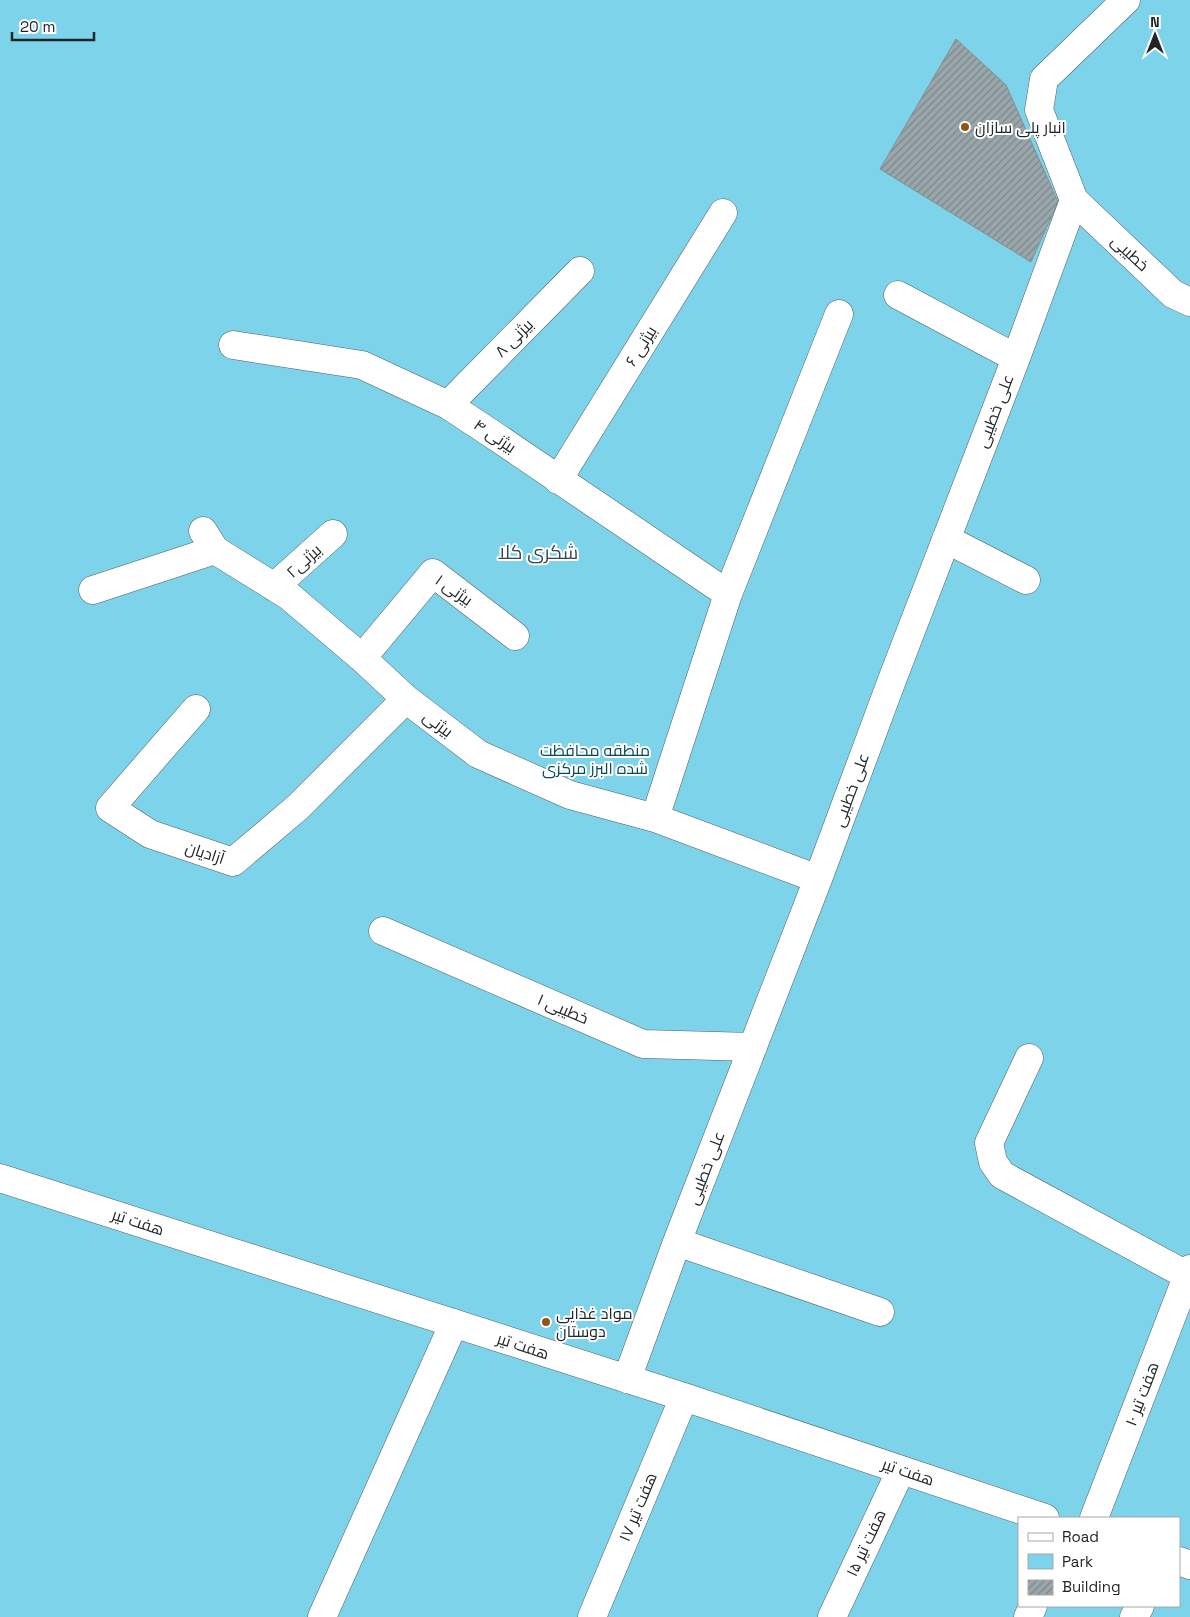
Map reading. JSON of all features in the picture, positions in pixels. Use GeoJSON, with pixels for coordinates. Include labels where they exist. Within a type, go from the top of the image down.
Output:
{"type":"FeatureCollection","features":[{"type":"Feature","properties":{"kind":"street"},"geometry":{"type":"LineString","coordinates":[[1074,200],[1039,110],[1044,79],[1126,0]]}},
{"type":"Feature","properties":{"kind":"street","name":"خطیبی"},"geometry":{"type":"LineString","coordinates":[[1074,200],[1173,294],[1190,302]]}},
{"type":"Feature","properties":{"kind":"street","name":"علی خطیبی"},"geometry":{"type":"LineString","coordinates":[[626,1379],[1016,358],[1074,200]]}},
{"type":"Feature","properties":{"kind":"street","name":"بیژنی ۶"},"geometry":{"type":"LineString","coordinates":[[558,480],[723,213]]}},
{"type":"Feature","properties":{"kind":"street","name":"بیژنی ۸"},"geometry":{"type":"LineString","coordinates":[[448,406],[580,271]]}},
{"type":"Feature","properties":{"kind":"street"},"geometry":{"type":"LineString","coordinates":[[898,295],[1016,358]]}},
{"type":"Feature","properties":{"kind":"street"},"geometry":{"type":"LineString","coordinates":[[656,818],[728,594],[839,314]]}},
{"type":"Feature","properties":{"kind":"street","name":"بیژنی ۴"},"geometry":{"type":"LineString","coordinates":[[233,346],[362,366],[448,406],[728,594]]}},
{"type":"Feature","properties":{"kind":"street","name":"بیژنی۲"},"geometry":{"type":"LineString","coordinates":[[274,587],[333,534]]}},
{"type":"Feature","properties":{"kind":"street"},"geometry":{"type":"LineString","coordinates":[[946,539],[1026,580]]}},
{"type":"Feature","properties":{"kind":"street","name":"بیژنی"},"geometry":{"type":"LineString","coordinates":[[93,590],[209,540],[274,587],[290,596],[406,699],[478,754],[570,795],[656,818],[818,879]]}},
{"type":"Feature","properties":{"kind":"street","name":"بیژنی ۱"},"geometry":{"type":"LineString","coordinates":[[362,658],[433,573],[515,636]]}},
{"type":"Feature","properties":{"kind":"street","name":"آزادیان"},"geometry":{"type":"LineString","coordinates":[[196,709],[110,808],[150,834],[233,862],[298,807],[406,699]]}},
{"type":"Feature","properties":{"kind":"street","name":"خطیبی ۱"},"geometry":{"type":"LineString","coordinates":[[383,931],[643,1044],[753,1048]]}},
{"type":"Feature","properties":{"kind":"street"},"geometry":{"type":"LineString","coordinates":[[1029,1058],[989,1143],[993,1162],[1002,1175],[1189,1274]]}},
{"type":"Feature","properties":{"kind":"street","name":"هفت تیر"},"geometry":{"type":"LineString","coordinates":[[0,1178],[684,1397],[1042,1517]]}},
{"type":"Feature","properties":{"kind":"street"},"geometry":{"type":"LineString","coordinates":[[678,1242],[880,1312]]}},
{"type":"Feature","properties":{"kind":"street","name":"هفت تیر ۱۰"},"geometry":{"type":"LineString","coordinates":[[1094,1517],[1189,1274]]}},
{"type":"Feature","properties":{"kind":"street"},"geometry":{"type":"LineString","coordinates":[[322,1617],[454,1324]]}},
{"type":"Feature","properties":{"kind":"street","name":"هفت تیر ۱۷"},"geometry":{"type":"LineString","coordinates":[[592,1617],[684,1397]]}},
{"type":"Feature","properties":{"kind":"street","name":"هفت تیر ۱۵"},"geometry":{"type":"LineString","coordinates":[[832,1617],[901,1470]]}},
{"type":"Feature","properties":{"kind":"green space","name":"منطقه محافظت شده البرز مرکزی"},"geometry":{"type":"Polygon","coordinates":[[[0,0],[1190,0],[1190,1617],[0,1617],[0,0]]]}},
{"type":"Feature","properties":{"kind":"building","name":"انبار پلی سازان"},"geometry":{"type":"Polygon","coordinates":[[[956,39],[1006,85],[1058,202],[1031,262],[880,169],[956,39]]]}},
{"type":"Feature","properties":{"kind":"place","name":"انبار پلی سازان"},"geometry":{"type":"Point","coordinates":[965,127]}},
{"type":"Feature","properties":{"kind":"place","name":"مواد غذایی دوستان"},"geometry":{"type":"Point","coordinates":[546,1322]}},
{"type":"Feature","properties":{"kind":"district","name":"شکری کلا"},"geometry":{"type":"Point","coordinates":[538,552]}}]}
